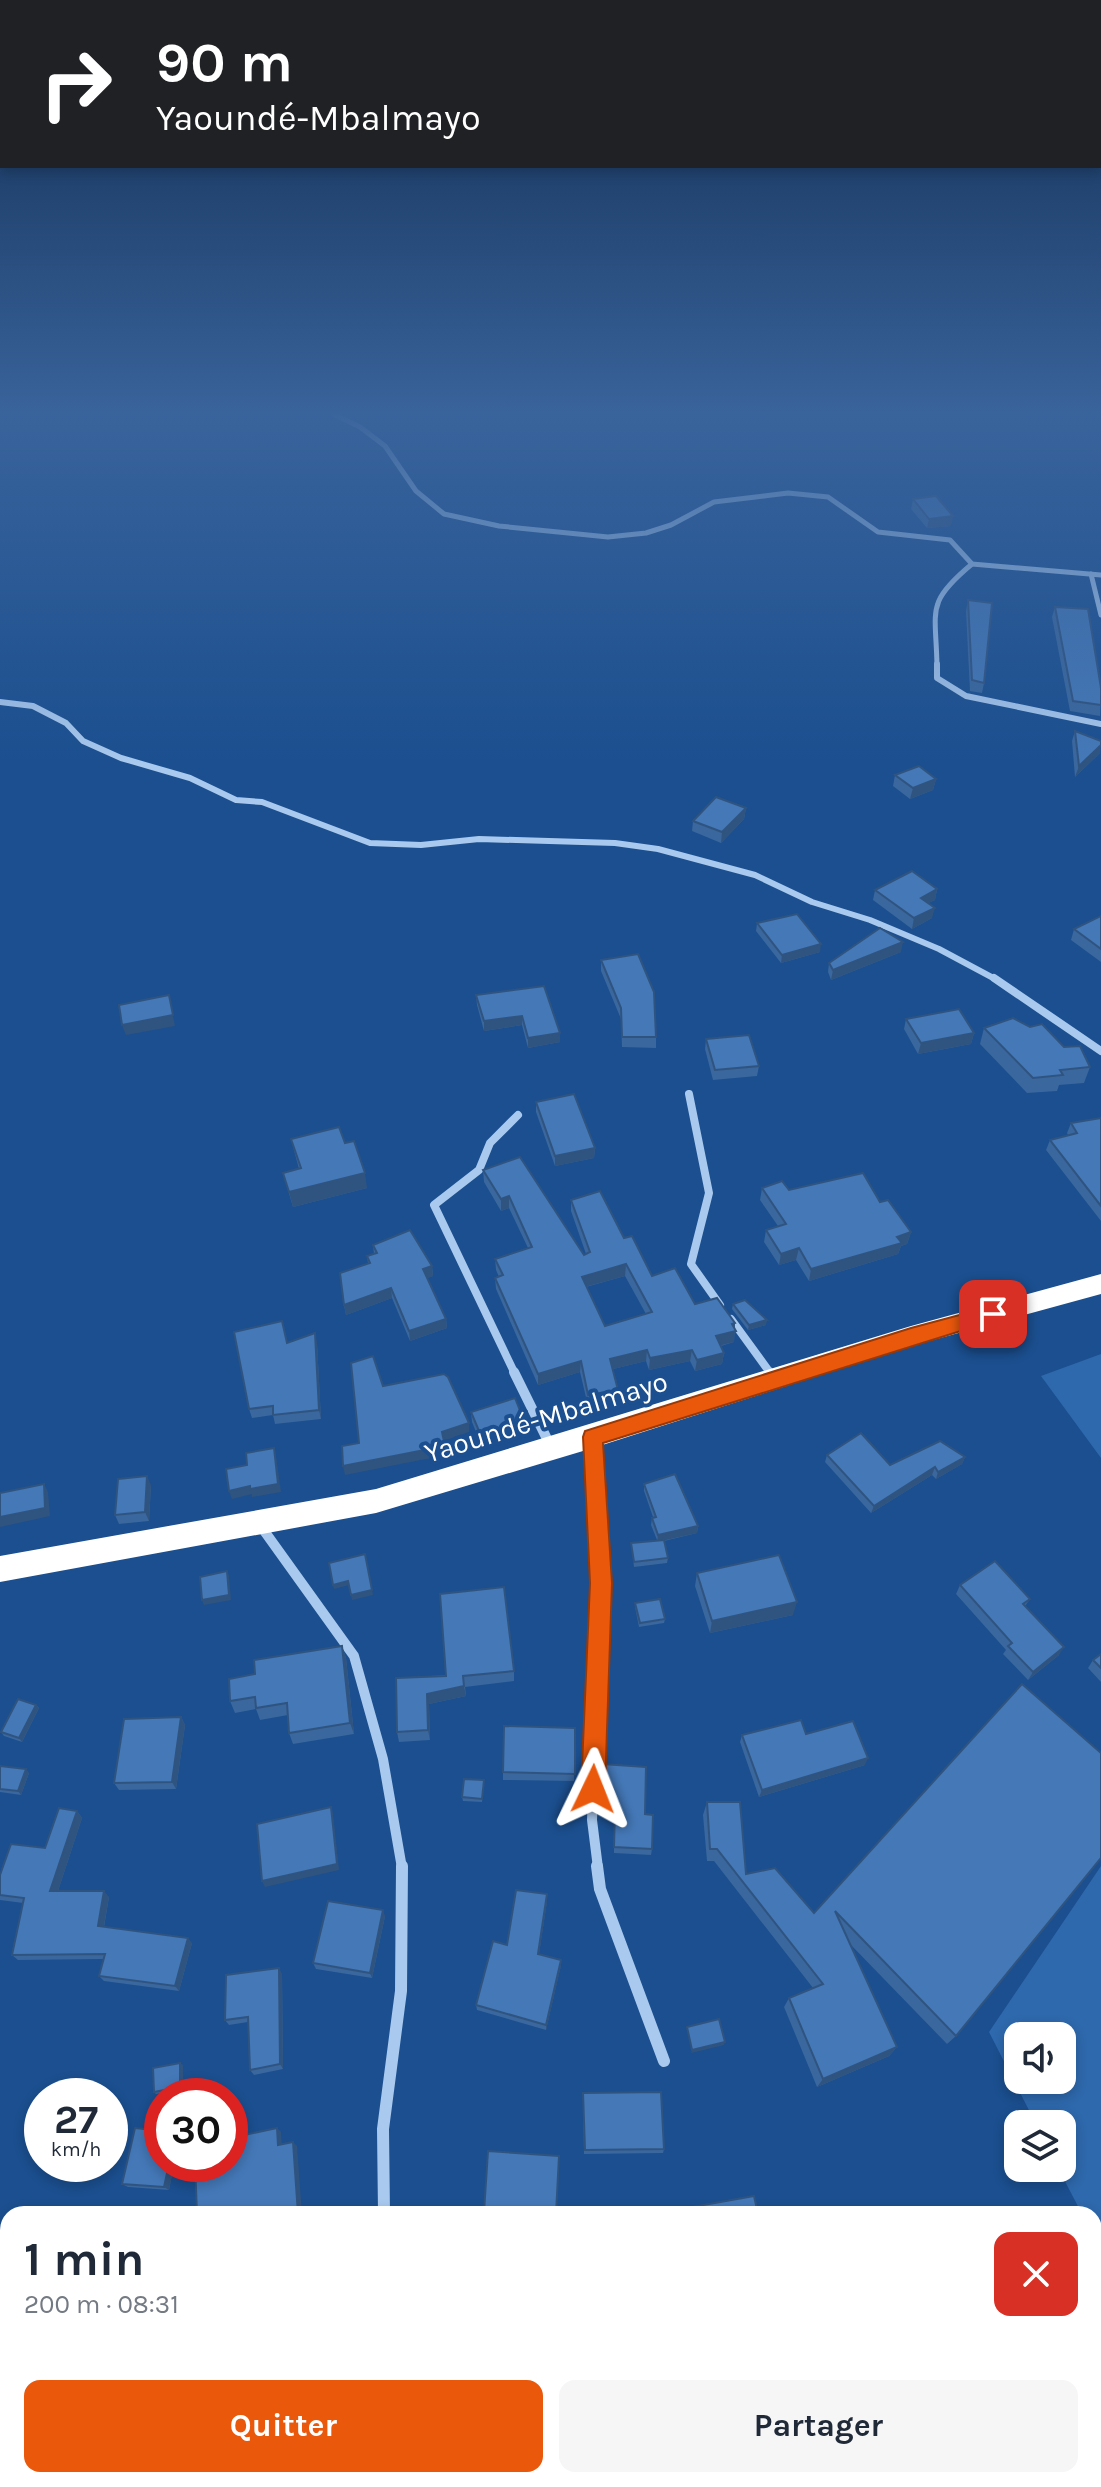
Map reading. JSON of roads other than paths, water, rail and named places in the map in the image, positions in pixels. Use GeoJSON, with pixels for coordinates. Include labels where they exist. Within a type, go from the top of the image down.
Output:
{"type":"FeatureCollection","features":[{"type":"Feature","properties":{"kind":"highway","name":"Yaoundé-Mbalmayo"},"geometry":{"type":"LineString","coordinates":[[0,1569],[376,1501],[593,1437],[911,1336],[1101,1284]]}},
{"type":"Feature","properties":{"kind":"street"},"geometry":{"type":"LineString","coordinates":[[566,531],[619,537],[645,531]]}},
{"type":"Feature","properties":{"kind":"street"},"geometry":{"type":"LineString","coordinates":[[877,531],[950,540],[972,564],[1101,575]]}},
{"type":"Feature","properties":{"kind":"street"},"geometry":{"type":"LineString","coordinates":[[972,564],[945,586],[936,601],[937,678],[945,686],[978,699],[1101,724]]}},
{"type":"Feature","properties":{"kind":"street"},"geometry":{"type":"LineString","coordinates":[[1091,574],[1101,615]]}},
{"type":"Feature","properties":{"kind":"street"},"geometry":{"type":"LineString","coordinates":[[0,702],[33,706],[66,723],[83,741],[121,758],[190,778],[236,800],[262,802],[370,843],[421,845],[479,839],[615,843],[658,849],[755,875],[812,902],[870,920],[939,949],[1008,986],[1101,1051]]}},
{"type":"Feature","properties":{"kind":"street"},"geometry":{"type":"LineString","coordinates":[[689,1094],[709,1193],[691,1264],[775,1380]]}},
{"type":"Feature","properties":{"kind":"street"},"geometry":{"type":"LineString","coordinates":[[518,1115],[490,1143],[479,1170],[434,1205],[455,1255],[553,1449]]}},
{"type":"Feature","properties":{"kind":"street"},"geometry":{"type":"LineString","coordinates":[[593,1437],[601,1583],[592,1820],[600,1889],[664,2061]]}},
{"type":"Feature","properties":{"kind":"street"},"geometry":{"type":"LineString","coordinates":[[259,1524],[354,1656],[385,1774],[402,1883],[401,1991],[383,2129],[384,2206]]}}]}
